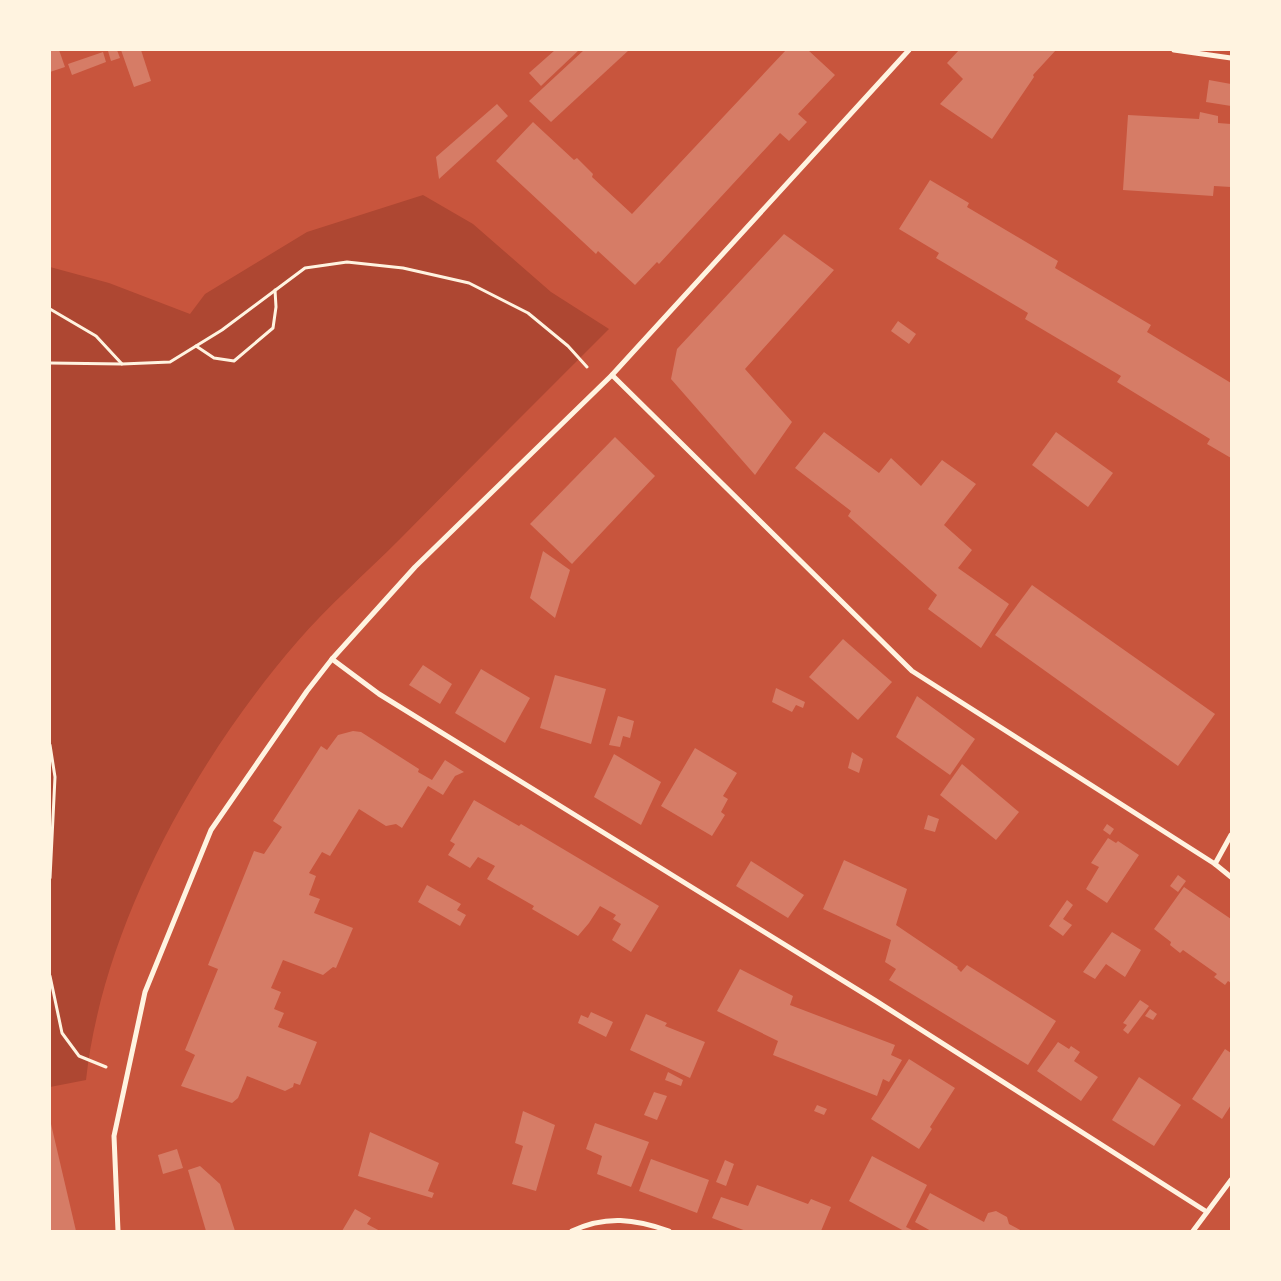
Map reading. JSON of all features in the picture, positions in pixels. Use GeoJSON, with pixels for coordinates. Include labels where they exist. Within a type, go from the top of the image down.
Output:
{"type":"FeatureCollection","features":[{"type":"Feature","properties":{"kind":"street"},"geometry":{"type":"LineString","coordinates":[[118,1231],[114,1136],[145,992],[211,830],[307,691],[332,659],[415,567],[612,375],[909,50]]}},
{"type":"Feature","properties":{"kind":"street"},"geometry":{"type":"LineString","coordinates":[[1174,50],[1231,58]]}},
{"type":"Feature","properties":{"kind":"street"},"geometry":{"type":"LineString","coordinates":[[612,375],[912,671],[1215,864],[1231,877]]}},
{"type":"Feature","properties":{"kind":"street"},"geometry":{"type":"LineString","coordinates":[[332,659],[380,694],[867,995],[1207,1212]]}},
{"type":"Feature","properties":{"kind":"street"},"geometry":{"type":"LineString","coordinates":[[1215,864],[1231,835]]}},
{"type":"Feature","properties":{"kind":"street"},"geometry":{"type":"LineString","coordinates":[[1193,1231],[1231,1180]]}},
{"type":"Feature","properties":{"kind":"street"},"geometry":{"type":"LineString","coordinates":[[572,1231],[591,1222],[639,1221],[669,1231]]}},
{"type":"Feature","properties":{"kind":"path"},"geometry":{"type":"LineString","coordinates":[[50,363],[122,364],[170,362],[222,330],[305,268],[347,262],[403,268],[469,283],[528,313],[568,346],[602,384]]}},
{"type":"Feature","properties":{"kind":"path"},"geometry":{"type":"LineString","coordinates":[[196,346],[214,358],[234,361],[273,328],[276,307],[275,289]]}},
{"type":"Feature","properties":{"kind":"path"},"geometry":{"type":"LineString","coordinates":[[50,309],[96,336],[122,364]]}},
{"type":"Feature","properties":{"kind":"path"},"geometry":{"type":"LineString","coordinates":[[50,745],[55,777],[50,878]]}},
{"type":"Feature","properties":{"kind":"path"},"geometry":{"type":"LineString","coordinates":[[50,976],[62,1032],[79,1056],[127,1076]]}},
{"type":"Feature","properties":{"kind":"shaded area"},"geometry":{"type":"Polygon","coordinates":[[[423,195],[473,224],[551,292],[609,329],[322,615],[297,642],[260,688],[224,738],[190,791],[160,847],[134,904],[112,963],[96,1021],[86,1080],[50,1087],[50,267],[109,283],[190,314],[205,294],[307,232],[423,195]]]}},
{"type":"Feature","properties":{"kind":"building"},"geometry":{"type":"Polygon","coordinates":[[[50,50],[59,50],[65,67],[50,72],[50,50]]]}},
{"type":"Feature","properties":{"kind":"building"},"geometry":{"type":"Polygon","coordinates":[[[117,50],[120,58],[111,61],[108,51],[117,50]]]}},
{"type":"Feature","properties":{"kind":"building"},"geometry":{"type":"Polygon","coordinates":[[[121,50],[141,50],[151,81],[134,87],[121,50]]]}},
{"type":"Feature","properties":{"kind":"building"},"geometry":{"type":"Polygon","coordinates":[[[555,50],[579,50],[541,86],[529,73],[555,50]]]}},
{"type":"Feature","properties":{"kind":"building"},"geometry":{"type":"Polygon","coordinates":[[[584,50],[629,50],[551,122],[529,101],[584,50]]]}},
{"type":"Feature","properties":{"kind":"building"},"geometry":{"type":"Polygon","coordinates":[[[786,50],[808,50],[835,75],[798,114],[807,122],[789,141],[780,133],[659,264],[657,262],[635,285],[598,251],[596,254],[496,161],[533,122],[574,160],[577,158],[593,174],[592,177],[632,214],[786,50]]]}},
{"type":"Feature","properties":{"kind":"building"},"geometry":{"type":"Polygon","coordinates":[[[959,50],[1056,50],[1033,75],[1034,77],[992,139],[940,104],[963,79],[947,63],[959,50]]]}},
{"type":"Feature","properties":{"kind":"building"},"geometry":{"type":"Polygon","coordinates":[[[103,52],[106,62],[72,75],[68,64],[103,52]]]}},
{"type":"Feature","properties":{"kind":"building"},"geometry":{"type":"Polygon","coordinates":[[[1209,80],[1231,84],[1231,106],[1206,102],[1209,80]]]}},
{"type":"Feature","properties":{"kind":"building"},"geometry":{"type":"Polygon","coordinates":[[[497,104],[508,116],[439,179],[436,157],[497,104]]]}},
{"type":"Feature","properties":{"kind":"building"},"geometry":{"type":"Polygon","coordinates":[[[1200,112],[1218,116],[1218,123],[1231,124],[1231,187],[1214,186],[1213,196],[1123,190],[1128,115],[1199,119],[1200,112]]]}},
{"type":"Feature","properties":{"kind":"building"},"geometry":{"type":"Polygon","coordinates":[[[930,180],[969,203],[967,207],[1058,261],[1055,268],[1151,325],[1147,332],[1231,383],[1231,458],[1207,444],[1210,439],[1117,382],[1121,376],[1025,319],[1028,313],[936,258],[939,253],[899,229],[930,180]]]}},
{"type":"Feature","properties":{"kind":"building"},"geometry":{"type":"Polygon","coordinates":[[[784,234],[834,270],[745,369],[792,422],[755,475],[671,379],[677,349],[784,234]]]}},
{"type":"Feature","properties":{"kind":"building"},"geometry":{"type":"Polygon","coordinates":[[[898,321],[916,334],[909,344],[891,331],[898,321]]]}},
{"type":"Feature","properties":{"kind":"building"},"geometry":{"type":"Polygon","coordinates":[[[824,432],[879,473],[891,458],[921,486],[942,460],[976,484],[944,525],[972,550],[958,568],[1009,604],[981,648],[928,609],[937,595],[848,516],[851,511],[795,468],[824,432]]]}},
{"type":"Feature","properties":{"kind":"building"},"geometry":{"type":"Polygon","coordinates":[[[1056,432],[1113,473],[1088,507],[1032,465],[1056,432]]]}},
{"type":"Feature","properties":{"kind":"building"},"geometry":{"type":"Polygon","coordinates":[[[615,437],[655,476],[572,564],[530,524],[615,437]]]}},
{"type":"Feature","properties":{"kind":"building"},"geometry":{"type":"Polygon","coordinates":[[[543,551],[570,570],[555,618],[530,598],[543,551]]]}},
{"type":"Feature","properties":{"kind":"building"},"geometry":{"type":"Polygon","coordinates":[[[1032,585],[1215,714],[1178,766],[995,635],[1032,585]]]}},
{"type":"Feature","properties":{"kind":"building"},"geometry":{"type":"Polygon","coordinates":[[[843,639],[892,682],[858,720],[809,677],[843,639]]]}},
{"type":"Feature","properties":{"kind":"building"},"geometry":{"type":"Polygon","coordinates":[[[423,665],[452,684],[440,704],[409,685],[423,665]]]}},
{"type":"Feature","properties":{"kind":"building"},"geometry":{"type":"Polygon","coordinates":[[[481,669],[530,698],[505,743],[455,713],[481,669]]]}},
{"type":"Feature","properties":{"kind":"building"},"geometry":{"type":"Polygon","coordinates":[[[555,675],[606,689],[591,744],[540,728],[555,675]]]}},
{"type":"Feature","properties":{"kind":"building"},"geometry":{"type":"Polygon","coordinates":[[[776,688],[805,702],[803,708],[796,705],[792,712],[772,702],[776,688]]]}},
{"type":"Feature","properties":{"kind":"building"},"geometry":{"type":"Polygon","coordinates":[[[917,696],[975,739],[950,775],[896,737],[917,696]]]}},
{"type":"Feature","properties":{"kind":"building"},"geometry":{"type":"Polygon","coordinates":[[[618,716],[634,721],[630,738],[623,736],[620,747],[609,745],[618,716]]]}},
{"type":"Feature","properties":{"kind":"building"},"geometry":{"type":"Polygon","coordinates":[[[353,731],[361,732],[419,769],[418,772],[432,780],[445,760],[464,772],[455,776],[443,795],[428,786],[402,828],[396,824],[386,826],[359,809],[330,856],[322,852],[309,873],[316,876],[309,895],[320,899],[314,913],[353,928],[336,968],[333,967],[323,975],[283,960],[271,988],[281,992],[274,1009],[284,1013],[278,1027],[317,1042],[300,1085],[294,1083],[293,1087],[285,1091],[247,1076],[238,1098],[232,1103],[181,1086],[195,1055],[185,1050],[218,969],[208,965],[254,851],[264,854],[282,827],[273,821],[321,746],[327,750],[338,735],[353,731]]]}},
{"type":"Feature","properties":{"kind":"building"},"geometry":{"type":"Polygon","coordinates":[[[695,748],[737,773],[723,796],[728,799],[721,812],[725,815],[712,836],[661,806],[695,748]]]}},
{"type":"Feature","properties":{"kind":"building"},"geometry":{"type":"Polygon","coordinates":[[[852,752],[863,759],[859,773],[848,768],[852,752]]]}},
{"type":"Feature","properties":{"kind":"building"},"geometry":{"type":"Polygon","coordinates":[[[614,754],[661,782],[641,825],[594,797],[614,754]]]}},
{"type":"Feature","properties":{"kind":"building"},"geometry":{"type":"Polygon","coordinates":[[[962,764],[1019,812],[996,840],[940,795],[962,764]]]}},
{"type":"Feature","properties":{"kind":"building"},"geometry":{"type":"Polygon","coordinates":[[[474,800],[519,826],[521,824],[659,906],[631,952],[612,940],[621,924],[613,919],[616,915],[600,906],[578,936],[532,909],[534,906],[487,879],[495,866],[478,857],[470,868],[448,855],[455,844],[450,841],[474,800]]]}},
{"type":"Feature","properties":{"kind":"building"},"geometry":{"type":"Polygon","coordinates":[[[928,815],[939,819],[935,832],[924,829],[928,815]]]}},
{"type":"Feature","properties":{"kind":"building"},"geometry":{"type":"Polygon","coordinates":[[[1107,824],[1114,829],[1110,835],[1103,830],[1107,824]]]}},
{"type":"Feature","properties":{"kind":"building"},"geometry":{"type":"Polygon","coordinates":[[[1108,838],[1116,843],[1118,841],[1139,855],[1107,903],[1086,889],[1099,867],[1091,863],[1108,838]]]}},
{"type":"Feature","properties":{"kind":"building"},"geometry":{"type":"Polygon","coordinates":[[[844,860],[907,889],[896,925],[958,967],[961,972],[967,965],[1056,1021],[1028,1065],[889,980],[896,969],[885,962],[891,940],[823,909],[844,860]]]}},
{"type":"Feature","properties":{"kind":"building"},"geometry":{"type":"Polygon","coordinates":[[[751,861],[804,895],[788,918],[736,886],[751,861]]]}},
{"type":"Feature","properties":{"kind":"building"},"geometry":{"type":"Polygon","coordinates":[[[1178,875],[1186,881],[1178,892],[1170,886],[1178,875]]]}},
{"type":"Feature","properties":{"kind":"building"},"geometry":{"type":"Polygon","coordinates":[[[427,885],[461,904],[457,910],[466,915],[460,926],[418,902],[427,885]]]}},
{"type":"Feature","properties":{"kind":"building"},"geometry":{"type":"Polygon","coordinates":[[[1184,887],[1231,919],[1231,983],[1228,981],[1225,985],[1214,977],[1217,974],[1183,950],[1180,953],[1170,945],[1171,942],[1154,929],[1184,887]]]}},
{"type":"Feature","properties":{"kind":"building"},"geometry":{"type":"Polygon","coordinates":[[[1067,900],[1073,905],[1063,919],[1072,925],[1063,936],[1049,926],[1067,900]]]}},
{"type":"Feature","properties":{"kind":"building"},"geometry":{"type":"Polygon","coordinates":[[[1112,932],[1141,950],[1125,977],[1106,964],[1095,979],[1083,972],[1112,932]]]}},
{"type":"Feature","properties":{"kind":"building"},"geometry":{"type":"Polygon","coordinates":[[[740,969],[793,996],[790,1005],[895,1045],[891,1055],[902,1060],[889,1082],[883,1079],[877,1096],[773,1055],[778,1041],[717,1011],[740,969]]]}},
{"type":"Feature","properties":{"kind":"building"},"geometry":{"type":"Polygon","coordinates":[[[1140,1000],[1149,1006],[1128,1034],[1123,1030],[1127,1025],[1123,1023],[1140,1000]]]}},
{"type":"Feature","properties":{"kind":"building"},"geometry":{"type":"Polygon","coordinates":[[[1150,1009],[1157,1014],[1153,1020],[1145,1016],[1150,1009]]]}},
{"type":"Feature","properties":{"kind":"building"},"geometry":{"type":"Polygon","coordinates":[[[591,1012],[613,1022],[606,1037],[578,1023],[581,1015],[588,1018],[591,1012]]]}},
{"type":"Feature","properties":{"kind":"building"},"geometry":{"type":"Polygon","coordinates":[[[646,1014],[667,1023],[665,1026],[705,1042],[690,1078],[630,1050],[646,1014]]]}},
{"type":"Feature","properties":{"kind":"building"},"geometry":{"type":"Polygon","coordinates":[[[1058,1042],[1069,1049],[1071,1046],[1080,1052],[1074,1061],[1098,1077],[1081,1101],[1037,1071],[1058,1042]]]}},
{"type":"Feature","properties":{"kind":"building"},"geometry":{"type":"Polygon","coordinates":[[[1225,1049],[1231,1053],[1231,1105],[1222,1119],[1192,1099],[1225,1049]]]}},
{"type":"Feature","properties":{"kind":"building"},"geometry":{"type":"Polygon","coordinates":[[[909,1059],[955,1088],[930,1127],[932,1129],[919,1149],[871,1119],[909,1059]]]}},
{"type":"Feature","properties":{"kind":"building"},"geometry":{"type":"Polygon","coordinates":[[[668,1072],[683,1080],[681,1086],[665,1080],[668,1072]]]}},
{"type":"Feature","properties":{"kind":"building"},"geometry":{"type":"Polygon","coordinates":[[[1139,1077],[1181,1105],[1154,1146],[1112,1120],[1139,1077]]]}},
{"type":"Feature","properties":{"kind":"building"},"geometry":{"type":"Polygon","coordinates":[[[654,1092],[667,1096],[657,1120],[644,1115],[654,1092]]]}},
{"type":"Feature","properties":{"kind":"building"},"geometry":{"type":"Polygon","coordinates":[[[817,1105],[827,1109],[824,1115],[814,1111],[817,1105]]]}},
{"type":"Feature","properties":{"kind":"building"},"geometry":{"type":"Polygon","coordinates":[[[523,1111],[555,1125],[536,1191],[512,1184],[523,1146],[515,1143],[523,1111]]]}},
{"type":"Feature","properties":{"kind":"building"},"geometry":{"type":"Polygon","coordinates":[[[595,1123],[649,1142],[631,1187],[597,1174],[602,1156],[586,1149],[595,1123]]]}},
{"type":"Feature","properties":{"kind":"building"},"geometry":{"type":"Polygon","coordinates":[[[51,1124],[76,1231],[50,1231],[51,1124]]]}},
{"type":"Feature","properties":{"kind":"building"},"geometry":{"type":"Polygon","coordinates":[[[370,1132],[439,1163],[428,1191],[434,1193],[432,1198],[358,1176],[370,1132]]]}},
{"type":"Feature","properties":{"kind":"building"},"geometry":{"type":"Polygon","coordinates":[[[177,1149],[183,1168],[163,1174],[158,1155],[177,1149]]]}},
{"type":"Feature","properties":{"kind":"building"},"geometry":{"type":"Polygon","coordinates":[[[872,1156],[927,1185],[906,1227],[914,1231],[904,1231],[849,1201],[872,1156]]]}},
{"type":"Feature","properties":{"kind":"building"},"geometry":{"type":"Polygon","coordinates":[[[651,1159],[709,1180],[697,1213],[639,1191],[651,1159]]]}},
{"type":"Feature","properties":{"kind":"building"},"geometry":{"type":"Polygon","coordinates":[[[725,1160],[734,1164],[726,1186],[716,1182],[725,1160]]]}},
{"type":"Feature","properties":{"kind":"building"},"geometry":{"type":"Polygon","coordinates":[[[200,1166],[220,1184],[235,1231],[206,1231],[188,1170],[200,1166]]]}},
{"type":"Feature","properties":{"kind":"building"},"geometry":{"type":"Polygon","coordinates":[[[757,1185],[808,1204],[811,1199],[831,1207],[821,1231],[746,1231],[712,1218],[721,1197],[748,1206],[757,1185]]]}},
{"type":"Feature","properties":{"kind":"building"},"geometry":{"type":"Polygon","coordinates":[[[930,1193],[984,1222],[988,1213],[996,1211],[1007,1217],[1009,1224],[1022,1231],[931,1231],[915,1222],[930,1193]]]}},
{"type":"Feature","properties":{"kind":"building"},"geometry":{"type":"Polygon","coordinates":[[[355,1209],[371,1218],[367,1224],[380,1231],[342,1231],[355,1209]]]}}]}
